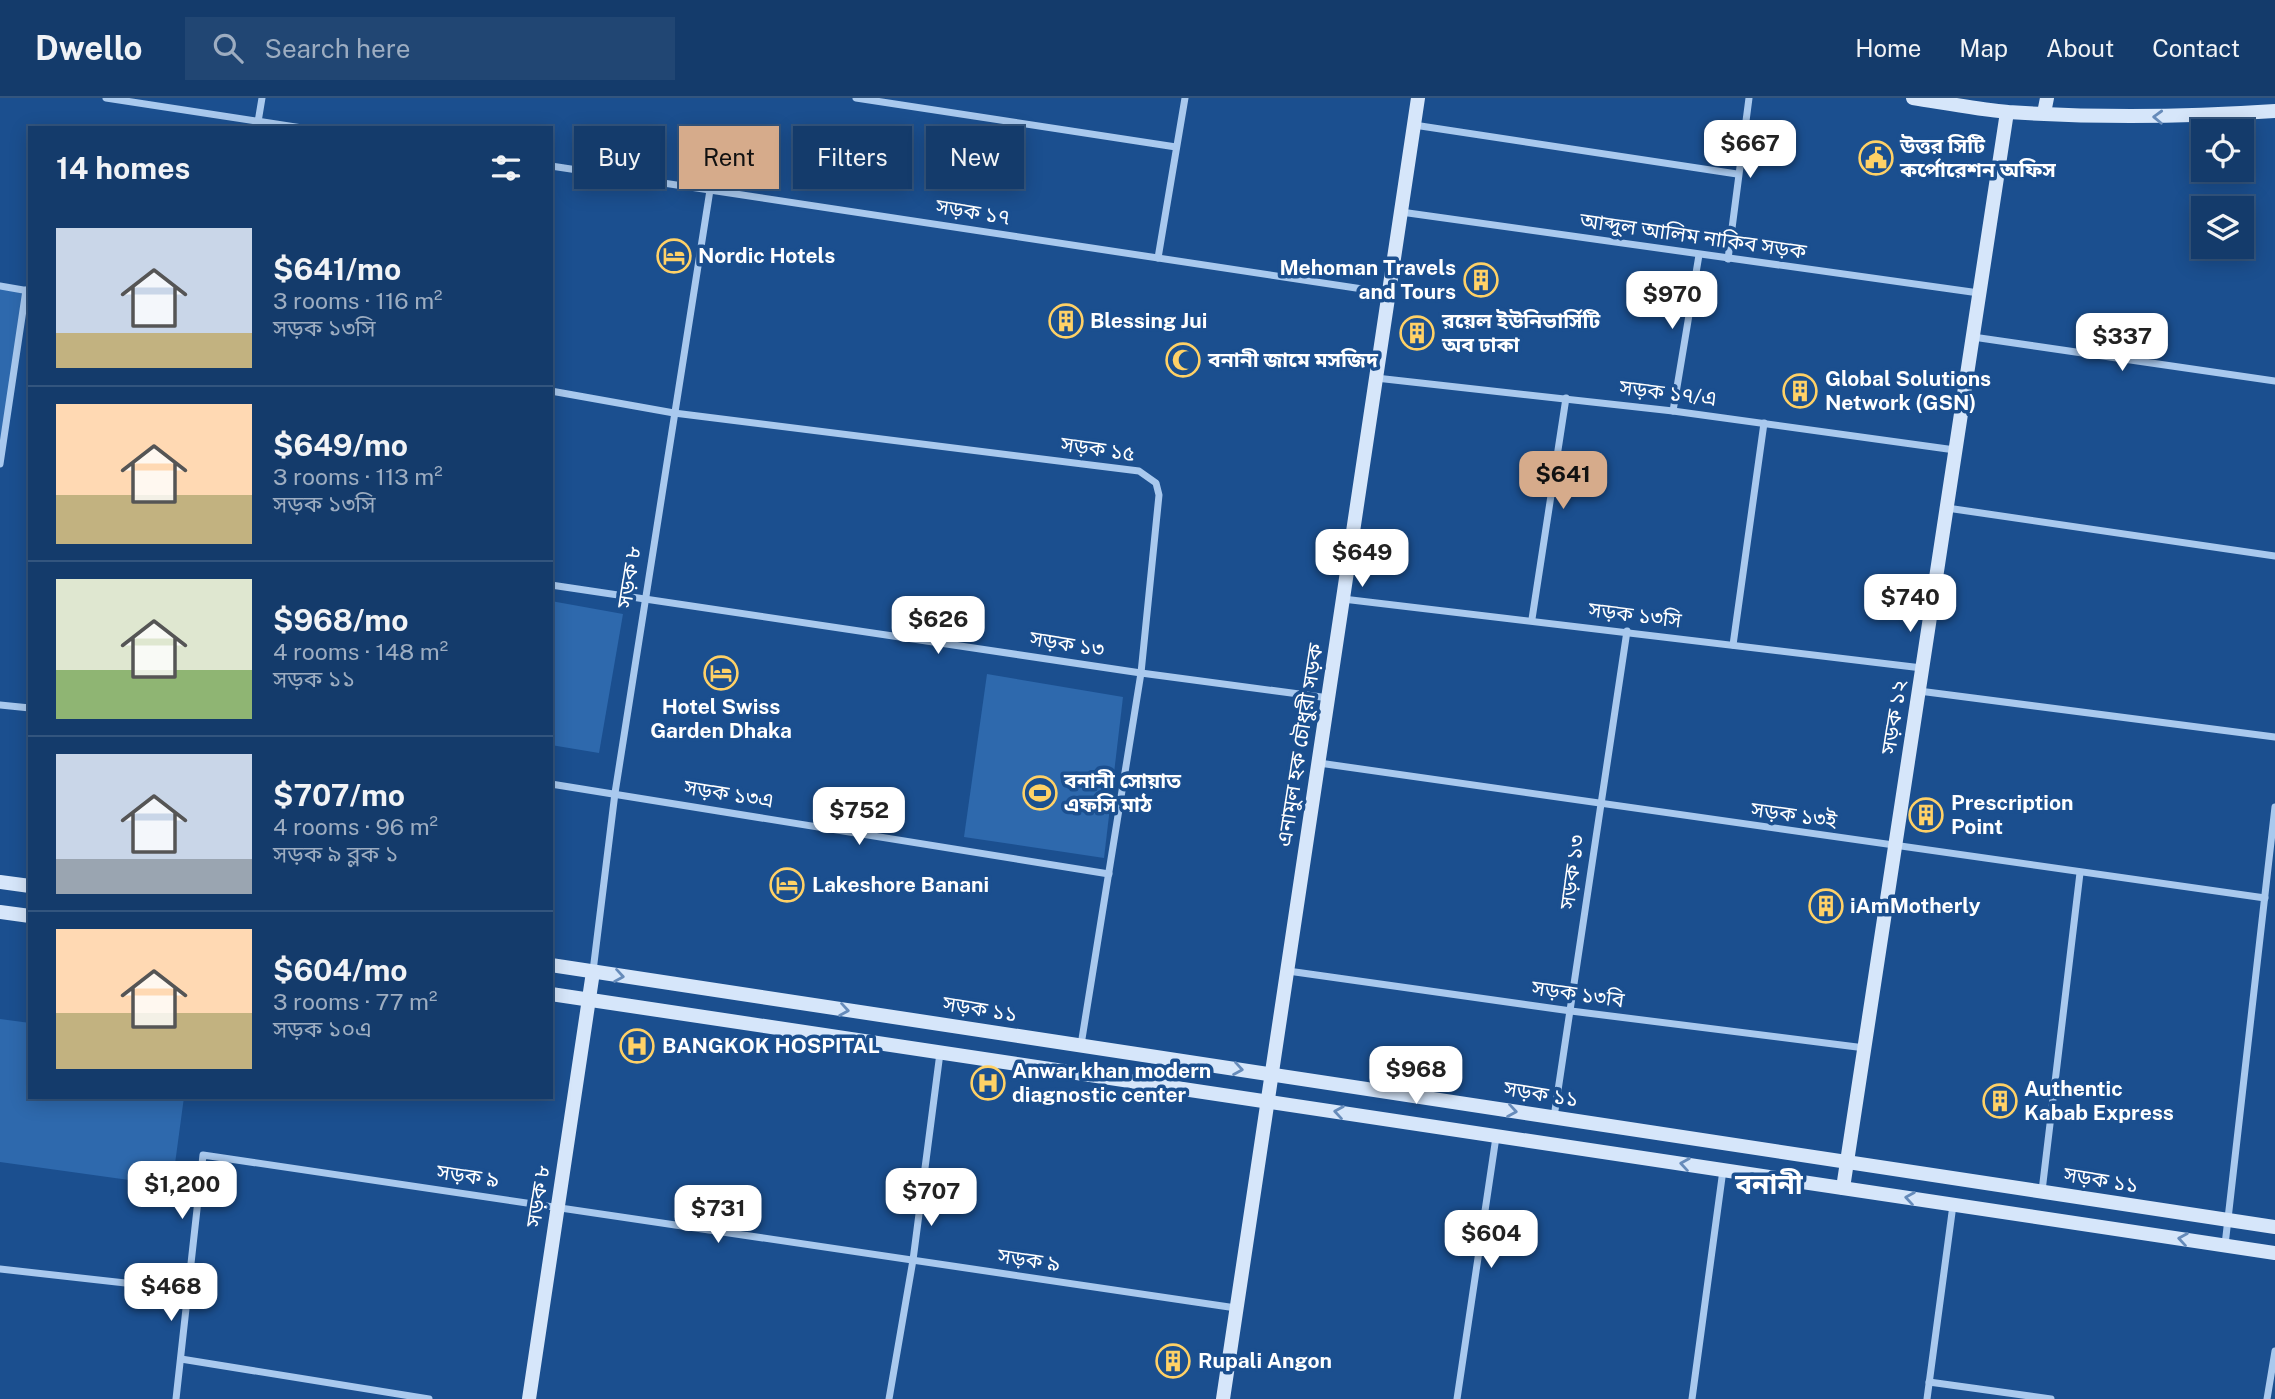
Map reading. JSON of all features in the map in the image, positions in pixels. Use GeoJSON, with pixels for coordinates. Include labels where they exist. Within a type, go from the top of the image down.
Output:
{"type":"FeatureCollection","features":[{"type":"Feature","properties":{"kind":"main road","name":"এনামুল হক চৌধুরী সড়ক"},"geometry":{"type":"LineString","coordinates":[[1223,1399],[1418,98]]}},
{"type":"Feature","properties":{"kind":"main road"},"geometry":{"type":"LineString","coordinates":[[1913,98],[2007,112],[2045,106],[2177,117],[2275,111]]}},
{"type":"Feature","properties":{"kind":"main road","name":"সড়ক ১২"},"geometry":{"type":"LineString","coordinates":[[1843,1188],[2007,112]]}},
{"type":"Feature","properties":{"kind":"main road"},"geometry":{"type":"LineString","coordinates":[[0,881],[28,886]]}},
{"type":"Feature","properties":{"kind":"main road"},"geometry":{"type":"LineString","coordinates":[[0,912],[28,916]]}},
{"type":"Feature","properties":{"kind":"main road","name":"সড়ক ১১"},"geometry":{"type":"LineString","coordinates":[[553,965],[2275,1227]]}},
{"type":"Feature","properties":{"kind":"main road","name":"সড়ক ৮"},"geometry":{"type":"LineString","coordinates":[[528,1399],[593,972]]}},
{"type":"Feature","properties":{"kind":"main road"},"geometry":{"type":"LineString","coordinates":[[553,994],[2275,1253]]}},
{"type":"Feature","properties":{"kind":"street"},"geometry":{"type":"LineString","coordinates":[[106,98],[280,126]]}},
{"type":"Feature","properties":{"kind":"street"},"geometry":{"type":"LineString","coordinates":[[257,124],[262,98]]}},
{"type":"Feature","properties":{"kind":"street"},"geometry":{"type":"LineString","coordinates":[[856,98],[1176,147]]}},
{"type":"Feature","properties":{"kind":"street"},"geometry":{"type":"LineString","coordinates":[[1158,258],[1185,98]]}},
{"type":"Feature","properties":{"kind":"street"},"geometry":{"type":"LineString","coordinates":[[1728,259],[1749,98]]}},
{"type":"Feature","properties":{"kind":"street"},"geometry":{"type":"LineString","coordinates":[[1414,125],[1737,174]]}},
{"type":"Feature","properties":{"kind":"street","name":"সড়ক ১৭"},"geometry":{"type":"LineString","coordinates":[[553,166],[1389,293]]}},
{"type":"Feature","properties":{"kind":"street","name":"সড়ক ৮"},"geometry":{"type":"LineString","coordinates":[[593,972],[615,793],[710,190]]}},
{"type":"Feature","properties":{"kind":"street","name":"আব্দুল আলিম নাকিব সড়ক"},"geometry":{"type":"LineString","coordinates":[[1401,212],[1979,293]]}},
{"type":"Feature","properties":{"kind":"street"},"geometry":{"type":"LineString","coordinates":[[1673,411],[1699,255]]}},
{"type":"Feature","properties":{"kind":"street"},"geometry":{"type":"LineString","coordinates":[[0,286],[28,291],[0,464]]}},
{"type":"Feature","properties":{"kind":"street"},"geometry":{"type":"LineString","coordinates":[[1973,337],[2275,381]]}},
{"type":"Feature","properties":{"kind":"street","name":"সড়ক ১৭/এ"},"geometry":{"type":"LineString","coordinates":[[1376,378],[1673,411],[1955,450]]}},
{"type":"Feature","properties":{"kind":"street","name":"সড়ক ১৫"},"geometry":{"type":"LineString","coordinates":[[553,391],[674,413],[1079,463],[1147,475],[1156,483],[1159,495],[1141,673],[1081,1046]]}},
{"type":"Feature","properties":{"kind":"street"},"geometry":{"type":"LineString","coordinates":[[1532,619],[1566,398]]}},
{"type":"Feature","properties":{"kind":"street"},"geometry":{"type":"LineString","coordinates":[[1732,645],[1764,424]]}},
{"type":"Feature","properties":{"kind":"street"},"geometry":{"type":"LineString","coordinates":[[1947,508],[2275,556]]}},
{"type":"Feature","properties":{"kind":"street","name":"সড়ক ১৩"},"geometry":{"type":"LineString","coordinates":[[553,584],[1141,673],[1328,698]]}},
{"type":"Feature","properties":{"kind":"street","name":"সড়ক ১৩সি"},"geometry":{"type":"LineString","coordinates":[[1343,599],[1532,619],[1922,667]]}},
{"type":"Feature","properties":{"kind":"street","name":"সড়ক ১৩"},"geometry":{"type":"LineString","coordinates":[[1554,1117],[1627,631]]}},
{"type":"Feature","properties":{"kind":"street"},"geometry":{"type":"LineString","coordinates":[[1919,691],[2275,737]]}},
{"type":"Feature","properties":{"kind":"street"},"geometry":{"type":"LineString","coordinates":[[0,705],[28,708]]}},
{"type":"Feature","properties":{"kind":"street","name":"সড়ক ১৩ই"},"geometry":{"type":"LineString","coordinates":[[1319,763],[2265,898]]}},
{"type":"Feature","properties":{"kind":"street","name":"সড়ক ১৩এ"},"geometry":{"type":"LineString","coordinates":[[553,784],[1109,874]]}},
{"type":"Feature","properties":{"kind":"street"},"geometry":{"type":"LineString","coordinates":[[2224,1245],[2275,807]]}},
{"type":"Feature","properties":{"kind":"street"},"geometry":{"type":"LineString","coordinates":[[2042,1192],[2080,873]]}},
{"type":"Feature","properties":{"kind":"street","name":"সড়ক ১৩বি"},"geometry":{"type":"LineString","coordinates":[[1287,971],[1571,1011],[1865,1048]]}},
{"type":"Feature","properties":{"kind":"street"},"geometry":{"type":"LineString","coordinates":[[889,1399],[913,1260],[940,1053]]}},
{"type":"Feature","properties":{"kind":"street"},"geometry":{"type":"LineString","coordinates":[[1457,1399],[1496,1136]]}},
{"type":"Feature","properties":{"kind":"street","name":"সড়ক ৯"},"geometry":{"type":"LineString","coordinates":[[188,1290],[203,1154],[1237,1308]]}},
{"type":"Feature","properties":{"kind":"street"},"geometry":{"type":"LineString","coordinates":[[1692,1399],[1723,1170]]}},
{"type":"Feature","properties":{"kind":"street"},"geometry":{"type":"LineString","coordinates":[[1927,1399],[1954,1205]]}},
{"type":"Feature","properties":{"kind":"street"},"geometry":{"type":"LineString","coordinates":[[0,1269],[188,1290],[176,1399]]}},
{"type":"Feature","properties":{"kind":"street"},"geometry":{"type":"LineString","coordinates":[[2267,1399],[2275,1351]]}},
{"type":"Feature","properties":{"kind":"street"},"geometry":{"type":"LineString","coordinates":[[181,1359],[429,1399]]}},
{"type":"Feature","properties":{"kind":"street"},"geometry":{"type":"LineString","coordinates":[[1929,1382],[2051,1399]]}},
{"type":"Feature","properties":{"kind":"shaded area"},"geometry":{"type":"Polygon","coordinates":[[[0,286],[26,290],[0,464],[0,286]]]}},
{"type":"Feature","properties":{"kind":"shaded area"},"geometry":{"type":"Polygon","coordinates":[[[553,601],[623,614],[599,753],[553,745],[553,601]]]}},
{"type":"Feature","properties":{"kind":"shaded area","name":"বনানী সোয়াত এফসি মাঠ"},"geometry":{"type":"Polygon","coordinates":[[[987,674],[1123,697],[1104,858],[964,837],[987,674]]]}},
{"type":"Feature","properties":{"kind":"shaded area"},"geometry":{"type":"Polygon","coordinates":[[[0,1019],[28,1023],[28,1099],[184,1099],[172,1186],[0,1162],[0,1019]]]}},
{"type":"Feature","properties":{"kind":"place","name":"উত্তর সিটি কর্পোরেশন অফিস"},"geometry":{"type":"Point","coordinates":[1876,158]}},
{"type":"Feature","properties":{"kind":"place","name":"Nordic Hotels"},"geometry":{"type":"Point","coordinates":[674,256]}},
{"type":"Feature","properties":{"kind":"place","name":"Mehoman Travels and Tours"},"geometry":{"type":"Point","coordinates":[1481,280]}},
{"type":"Feature","properties":{"kind":"place","name":"Blessing Jui"},"geometry":{"type":"Point","coordinates":[1066,321]}},
{"type":"Feature","properties":{"kind":"place","name":"রয়েল ইউনিভার্সিটি অব ঢাকা"},"geometry":{"type":"Point","coordinates":[1417,333]}},
{"type":"Feature","properties":{"kind":"place","name":"বনানী জামে মসজিদ"},"geometry":{"type":"Point","coordinates":[1183,360]}},
{"type":"Feature","properties":{"kind":"place","name":"Global Solutions Network (GSN)"},"geometry":{"type":"Point","coordinates":[1800,391]}},
{"type":"Feature","properties":{"kind":"place","name":"Hotel Swiss Garden Dhaka"},"geometry":{"type":"Point","coordinates":[721,673]}},
{"type":"Feature","properties":{"kind":"place","name":"বনানী সোয়াত এফসি মাঠ"},"geometry":{"type":"Point","coordinates":[1040,793]}},
{"type":"Feature","properties":{"kind":"place","name":"Prescription Point"},"geometry":{"type":"Point","coordinates":[1926,815]}},
{"type":"Feature","properties":{"kind":"place","name":"Lakeshore Banani"},"geometry":{"type":"Point","coordinates":[787,885]}},
{"type":"Feature","properties":{"kind":"place","name":"iAmMotherly"},"geometry":{"type":"Point","coordinates":[1826,906]}},
{"type":"Feature","properties":{"kind":"place","name":"BANGKOK HOSPITAL"},"geometry":{"type":"Point","coordinates":[637,1046]}},
{"type":"Feature","properties":{"kind":"place","name":"Anwar khan modern diagnostic center"},"geometry":{"type":"Point","coordinates":[988,1083]}},
{"type":"Feature","properties":{"kind":"place","name":"Authentic Kabab Express"},"geometry":{"type":"Point","coordinates":[2000,1101]}},
{"type":"Feature","properties":{"kind":"place","name":"Rupali Angon"},"geometry":{"type":"Point","coordinates":[1173,1361]}},
{"type":"Feature","properties":{"kind":"district","name":"বনানী"},"geometry":{"type":"Point","coordinates":[1769,1184]}}]}
